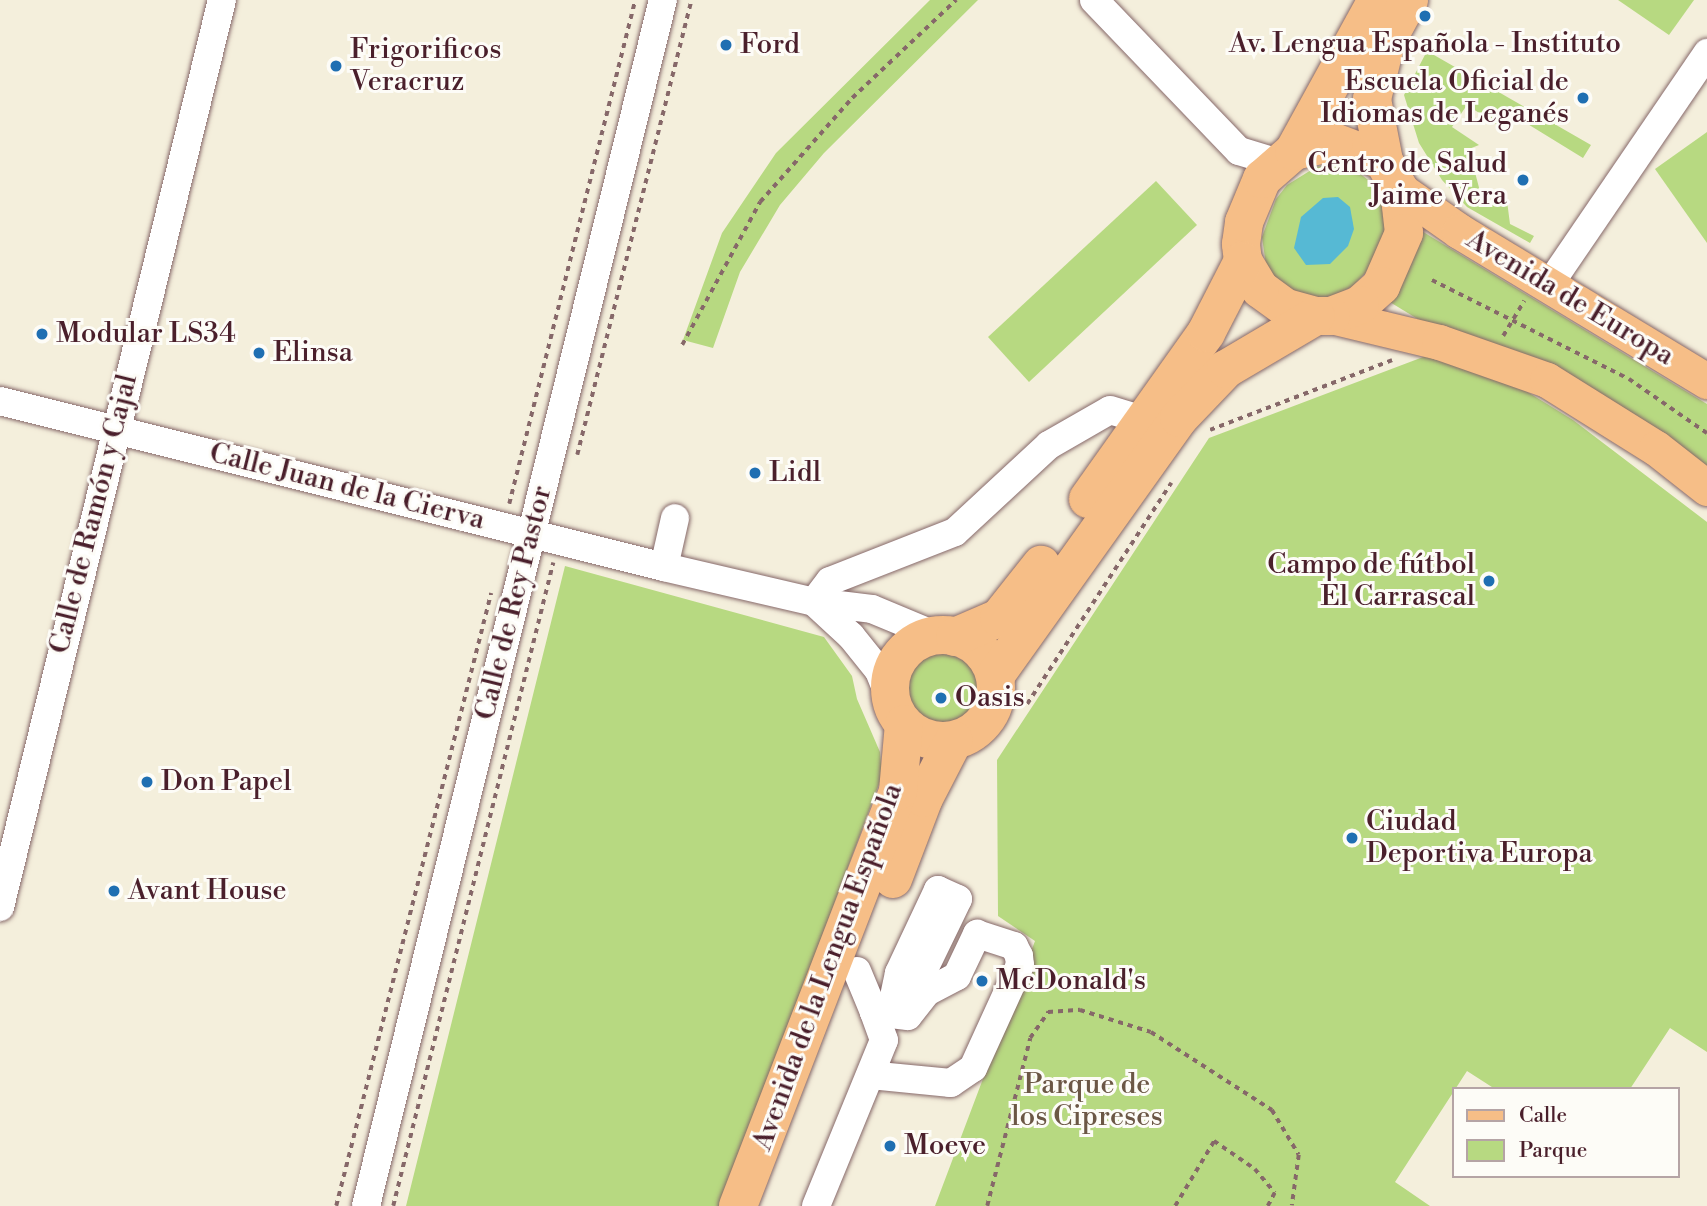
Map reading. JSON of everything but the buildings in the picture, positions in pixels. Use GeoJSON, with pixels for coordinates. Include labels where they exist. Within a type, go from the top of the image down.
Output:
{"type":"FeatureCollection","features":[{"type":"Feature","properties":{"kind":"highway"},"geometry":{"type":"LineString","coordinates":[[1377,0],[1287,157],[1262,178],[1244,222],[1243,261],[1206,333],[1126,415],[1117,457],[1019,597],[999,618],[904,653],[890,688],[899,715],[935,741],[954,740],[981,726],[992,709],[995,676],[1179,418],[1226,369],[1324,316],[1360,306],[1381,286],[1394,264],[1404,233],[1372,99],[1386,43],[1409,0]]}},
{"type":"Feature","properties":{"kind":"highway"},"geometry":{"type":"LineString","coordinates":[[1287,157],[1334,142],[1391,175]]}},
{"type":"Feature","properties":{"kind":"highway"},"geometry":{"type":"LineString","coordinates":[[1243,261],[1272,300],[1324,316]]}},
{"type":"Feature","properties":{"kind":"highway"},"geometry":{"type":"LineString","coordinates":[[946,636],[980,651],[995,676]]}},
{"type":"Feature","properties":{"kind":"highway","name":"Avenida de la Lengua Española"},"geometry":{"type":"LineString","coordinates":[[738,1206],[898,791],[899,715]]}},
{"type":"Feature","properties":{"kind":"highway","name":"Avenida de la Lengua Española"},"geometry":{"type":"LineString","coordinates":[[766,1206],[924,798],[954,740]]}},
{"type":"Feature","properties":{"kind":"main road","name":"Avenida de Europa"},"geometry":{"type":"LineString","coordinates":[[1391,175],[1543,281],[1707,382]]}},
{"type":"Feature","properties":{"kind":"main road"},"geometry":{"type":"LineString","coordinates":[[1324,316],[1439,342],[1561,387],[1707,488]]}},
{"type":"Feature","properties":{"kind":"street","name":"Calle de Ramón y Cajal"},"geometry":{"type":"LineString","coordinates":[[0,907],[222,0]]}},
{"type":"Feature","properties":{"kind":"street","name":"Calle de Rey Pastor"},"geometry":{"type":"LineString","coordinates":[[366,1206],[663,0]]}},
{"type":"Feature","properties":{"kind":"street"},"geometry":{"type":"LineString","coordinates":[[1094,0],[1239,151],[1252,200]]}},
{"type":"Feature","properties":{"kind":"street"},"geometry":{"type":"LineString","coordinates":[[1543,281],[1707,53]]}},
{"type":"Feature","properties":{"kind":"street"},"geometry":{"type":"LineString","coordinates":[[1239,151],[1287,157]]}},
{"type":"Feature","properties":{"kind":"street","name":"Calle Juan de la Cierva"},"geometry":{"type":"LineString","coordinates":[[0,401],[664,567],[814,602],[872,609],[946,636]]}},
{"type":"Feature","properties":{"kind":"street"},"geometry":{"type":"LineString","coordinates":[[899,715],[879,671],[814,602],[830,582],[955,532],[1049,445],[1077,430],[1126,415]]}},
{"type":"Feature","properties":{"kind":"street"},"geometry":{"type":"LineString","coordinates":[[1077,430],[1117,457]]}},
{"type":"Feature","properties":{"kind":"street"},"geometry":{"type":"LineString","coordinates":[[664,567],[675,518]]}},
{"type":"Feature","properties":{"kind":"street"},"geometry":{"type":"LineString","coordinates":[[870,1075],[951,1083],[972,1068],[1004,1004],[1019,956],[1014,946],[985,933],[977,934],[957,976],[927,992],[908,1016],[883,1007]]}},
{"type":"Feature","properties":{"kind":"street"},"geometry":{"type":"LineString","coordinates":[[816,1206],[884,1040],[883,1007],[857,971]]}},
{"type":"Feature","properties":{"kind":"path"},"geometry":{"type":"LineString","coordinates":[[504,526],[635,0]]}},
{"type":"Feature","properties":{"kind":"path"},"geometry":{"type":"LineString","coordinates":[[572,464],[581,446],[691,0]]}},
{"type":"Feature","properties":{"kind":"path"},"geometry":{"type":"LineString","coordinates":[[682,345],[760,202],[852,98],[956,0]]}},
{"type":"Feature","properties":{"kind":"path"},"geometry":{"type":"LineString","coordinates":[[1432,280],[1629,380],[1707,433]]}},
{"type":"Feature","properties":{"kind":"path"},"geometry":{"type":"LineString","coordinates":[[1486,360],[1543,281]]}},
{"type":"Feature","properties":{"kind":"path"},"geometry":{"type":"LineString","coordinates":[[1202,433],[1439,342]]}},
{"type":"Feature","properties":{"kind":"path"},"geometry":{"type":"LineString","coordinates":[[1027,704],[1174,477]]}},
{"type":"Feature","properties":{"kind":"path"},"geometry":{"type":"LineString","coordinates":[[393,1206],[559,540]]}},
{"type":"Feature","properties":{"kind":"path"},"geometry":{"type":"LineString","coordinates":[[336,1206],[458,712],[493,587]]}},
{"type":"Feature","properties":{"kind":"path"},"geometry":{"type":"LineString","coordinates":[[987,1206],[1030,1038],[1048,1012],[1080,1010],[1151,1032],[1272,1111],[1299,1155],[1292,1206]]}},
{"type":"Feature","properties":{"kind":"path"},"geometry":{"type":"LineString","coordinates":[[1175,1206],[1214,1141],[1255,1169],[1275,1193],[1268,1206]]}},
{"type":"Feature","properties":{"kind":"green space"},"geometry":{"type":"Polygon","coordinates":[[[930,0],[978,0],[824,153],[780,205],[740,272],[713,348],[683,340],[722,233],[776,153],[930,0]]]}},
{"type":"Feature","properties":{"kind":"green space"},"geometry":{"type":"Polygon","coordinates":[[[1618,0],[1694,0],[1669,35],[1618,0]]]}},
{"type":"Feature","properties":{"kind":"green space"},"geometry":{"type":"Polygon","coordinates":[[[1427,51],[1591,145],[1583,158],[1508,112],[1499,126],[1467,105],[1452,127],[1479,145],[1469,149],[1484,207],[1507,201],[1510,224],[1534,236],[1530,243],[1467,207],[1442,180],[1419,143],[1404,95],[1427,51]]]}},
{"type":"Feature","properties":{"kind":"green space"},"geometry":{"type":"Polygon","coordinates":[[[1707,132],[1707,243],[1655,169],[1707,132]]]}},
{"type":"Feature","properties":{"kind":"green space"},"geometry":{"type":"Polygon","coordinates":[[[1332,164],[1350,166],[1376,186],[1387,222],[1382,245],[1372,266],[1353,286],[1333,297],[1302,300],[1267,272],[1262,237],[1276,199],[1287,185],[1316,167],[1332,164]]]}},
{"type":"Feature","properties":{"kind":"green space"},"geometry":{"type":"Polygon","coordinates":[[[1156,181],[1197,225],[1029,382],[988,337],[1156,181]]]}},
{"type":"Feature","properties":{"kind":"green space"},"geometry":{"type":"Polygon","coordinates":[[[1420,230],[1707,404],[1707,496],[1380,296],[1420,230]]]}},
{"type":"Feature","properties":{"kind":"green space","name":"Ciudad Deportiva Europa"},"geometry":{"type":"Polygon","coordinates":[[[1431,354],[1521,388],[1573,420],[1707,522],[1707,1052],[1670,1028],[1631,1087],[1492,1087],[1467,1071],[1457,1087],[1452,1087],[1452,1094],[1395,1182],[1430,1206],[935,1206],[1035,941],[998,916],[997,760],[1209,438],[1431,354]]]}},
{"type":"Feature","properties":{"kind":"green space"},"geometry":{"type":"Polygon","coordinates":[[[565,566],[824,637],[852,676],[857,699],[880,752],[882,776],[721,1206],[406,1206],[565,566]]]}},
{"type":"Feature","properties":{"kind":"green space"},"geometry":{"type":"Polygon","coordinates":[[[942,654],[957,657],[969,665],[977,677],[980,692],[977,707],[969,719],[957,727],[942,730],[927,727],[915,719],[907,707],[904,692],[907,677],[915,665],[927,657],[942,654]]]}},
{"type":"Feature","properties":{"kind":"water"},"geometry":{"type":"Polygon","coordinates":[[[1338,197],[1350,207],[1354,229],[1348,246],[1330,264],[1306,265],[1294,248],[1301,217],[1323,198],[1338,197]]]}},
{"type":"Feature","properties":{"kind":"place","name":"Av. Lengua Española - Instituto"},"geometry":{"type":"Point","coordinates":[1425,16]}},
{"type":"Feature","properties":{"kind":"place","name":"Ford"},"geometry":{"type":"Point","coordinates":[726,45]}},
{"type":"Feature","properties":{"kind":"place","name":"Frigorificos Veracruz"},"geometry":{"type":"Point","coordinates":[336,66]}},
{"type":"Feature","properties":{"kind":"place","name":"Escuela Oficial de Idiomas de Leganés"},"geometry":{"type":"Point","coordinates":[1583,98]}},
{"type":"Feature","properties":{"kind":"place","name":"Centro de Salud Jaime Vera"},"geometry":{"type":"Point","coordinates":[1523,180]}},
{"type":"Feature","properties":{"kind":"place","name":"Modular LS34"},"geometry":{"type":"Point","coordinates":[42,334]}},
{"type":"Feature","properties":{"kind":"place","name":"Elinsa"},"geometry":{"type":"Point","coordinates":[259,353]}},
{"type":"Feature","properties":{"kind":"place","name":"Lidl"},"geometry":{"type":"Point","coordinates":[755,473]}},
{"type":"Feature","properties":{"kind":"place","name":"Campo de fútbol El Carrascal"},"geometry":{"type":"Point","coordinates":[1489,581]}},
{"type":"Feature","properties":{"kind":"place","name":"Oasis"},"geometry":{"type":"Point","coordinates":[941,698]}},
{"type":"Feature","properties":{"kind":"place","name":"Don Papel"},"geometry":{"type":"Point","coordinates":[147,782]}},
{"type":"Feature","properties":{"kind":"place","name":"Ciudad Deportiva Europa"},"geometry":{"type":"Point","coordinates":[1352,838]}},
{"type":"Feature","properties":{"kind":"place","name":"Avant House"},"geometry":{"type":"Point","coordinates":[114,891]}},
{"type":"Feature","properties":{"kind":"place","name":"McDonald's"},"geometry":{"type":"Point","coordinates":[982,981]}},
{"type":"Feature","properties":{"kind":"place","name":"Moeve"},"geometry":{"type":"Point","coordinates":[890,1146]}},
{"type":"Feature","properties":{"kind":"park label","name":"Parque de los Cipreses"},"geometry":{"type":"Point","coordinates":[1087,1101]}}]}
